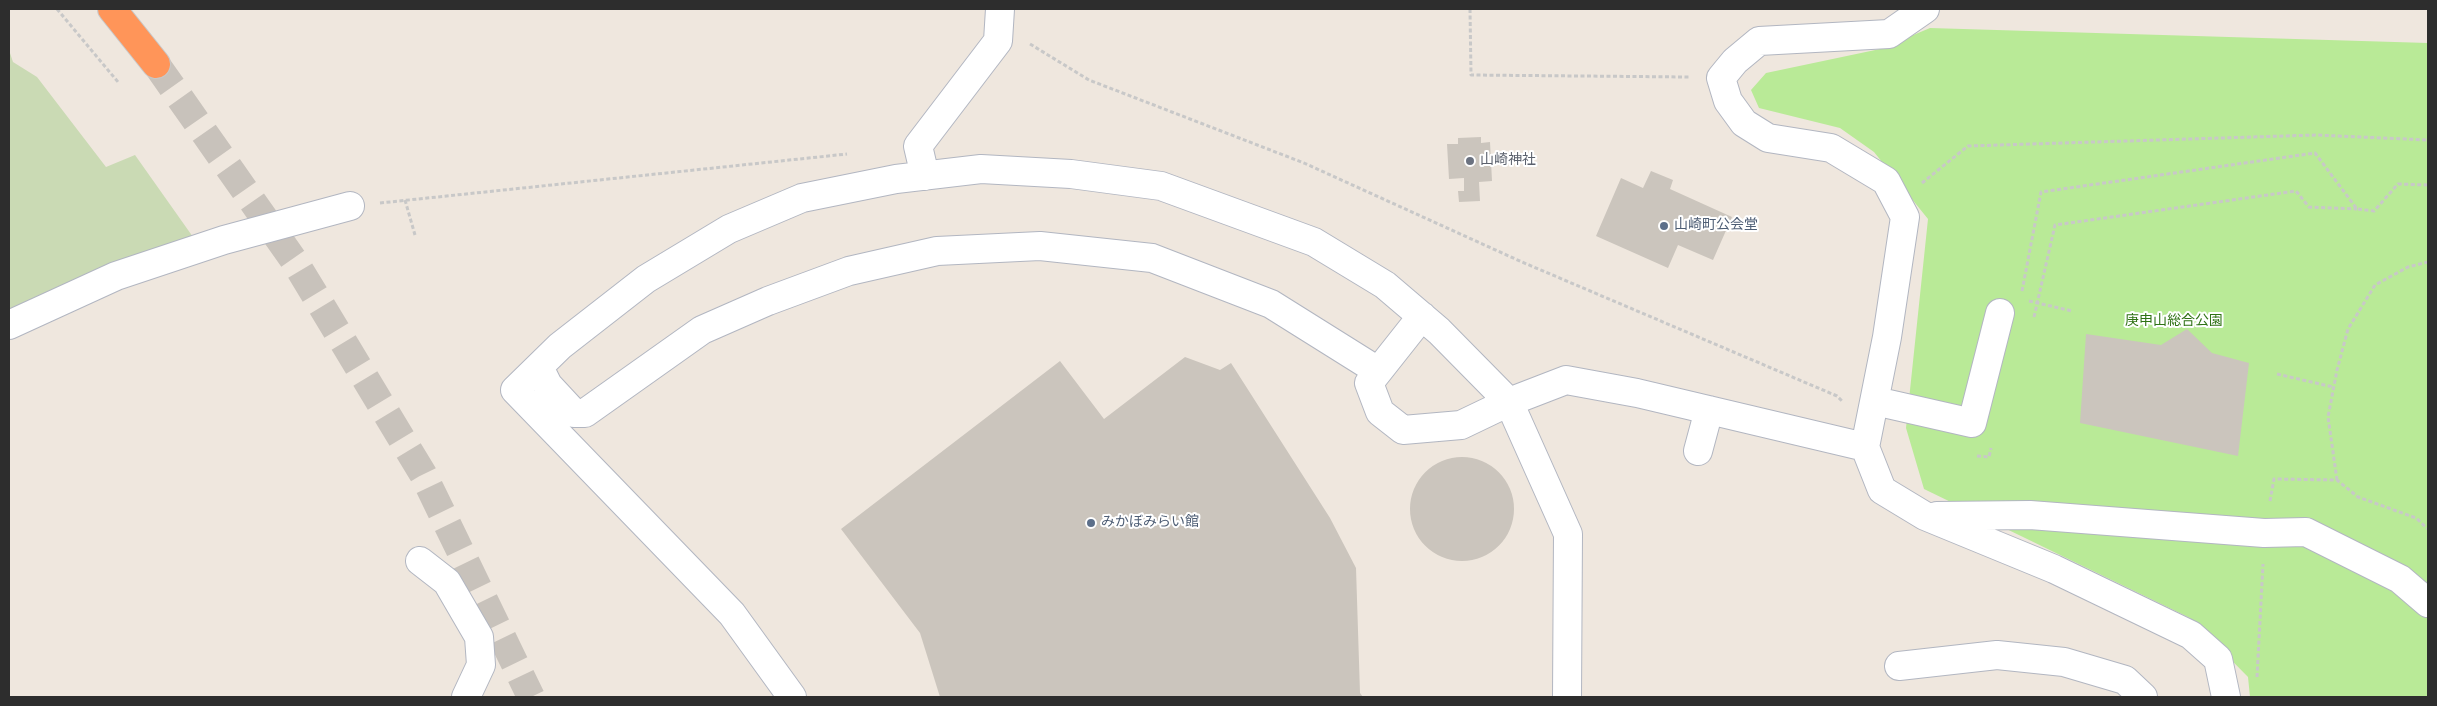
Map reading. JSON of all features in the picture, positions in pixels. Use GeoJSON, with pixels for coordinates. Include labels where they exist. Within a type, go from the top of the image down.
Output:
{"type":"FeatureCollection","features":[{"type":"Feature","properties":{"kind":"highway"},"geometry":{"type":"LineString","coordinates":[[112,9],[156,64]]}},
{"type":"Feature","properties":{"kind":"street"},"geometry":{"type":"LineString","coordinates":[[1924,9],[1889,34],[1759,41],[1735,61],[1721,78],[1728,101],[1744,124],[1768,138],[1831,148],[1886,181],[1905,217],[1870,425],[1882,490],[1925,516],[2054,569],[2191,635],[2218,659],[2226,697]]}},
{"type":"Feature","properties":{"kind":"street"},"geometry":{"type":"LineString","coordinates":[[925,176],[918,146],[998,41],[1000,17]]}},
{"type":"Feature","properties":{"kind":"street"},"geometry":{"type":"LineString","coordinates":[[792,697],[732,614],[516,390],[560,346],[646,279],[729,229],[802,198],[981,168],[1071,174],[1161,186],[1314,242],[1385,285],[1422,316],[1509,402],[1568,534],[1566,697]]}},
{"type":"Feature","properties":{"kind":"street"},"geometry":{"type":"LineString","coordinates":[[9,326],[116,276],[224,240],[350,206]]}},
{"type":"Feature","properties":{"kind":"street"},"geometry":{"type":"LineString","coordinates":[[539,367],[548,385],[574,413],[585,413],[702,330],[768,301],[849,271],[937,251],[1040,246],[1152,258],[1271,304],[1378,371]]}},
{"type":"Feature","properties":{"kind":"street"},"geometry":{"type":"LineString","coordinates":[[1422,316],[1369,383],[1380,412],[1403,430],[1461,425],[1509,402],[1566,380],[1637,393],[1709,410],[1870,425],[1972,423],[2000,313]]}},
{"type":"Feature","properties":{"kind":"street"},"geometry":{"type":"LineString","coordinates":[[1698,451],[1709,410]]}},
{"type":"Feature","properties":{"kind":"street"},"geometry":{"type":"LineString","coordinates":[[585,413],[594,471]]}},
{"type":"Feature","properties":{"kind":"street"},"geometry":{"type":"LineString","coordinates":[[1925,516],[2030,515],[2264,533],[2306,532],[2400,579],[2428,603]]}},
{"type":"Feature","properties":{"kind":"street"},"geometry":{"type":"LineString","coordinates":[[420,561],[446,582],[479,637],[481,665],[466,697]]}},
{"type":"Feature","properties":{"kind":"street"},"geometry":{"type":"LineString","coordinates":[[1899,666],[1998,655],[2064,662],[2125,680],[2143,697]]}},
{"type":"Feature","properties":{"kind":"path"},"geometry":{"type":"LineString","coordinates":[[57,9],[118,82]]}},
{"type":"Feature","properties":{"kind":"path"},"geometry":{"type":"LineString","coordinates":[[1470,9],[1471,75],[1721,78]]}},
{"type":"Feature","properties":{"kind":"path"},"geometry":{"type":"LineString","coordinates":[[1000,17],[1089,80],[1304,163],[1522,262],[1837,396],[1870,425]]}},
{"type":"Feature","properties":{"kind":"path"},"geometry":{"type":"LineString","coordinates":[[1898,203],[1968,146],[2316,135],[2428,140]]}},
{"type":"Feature","properties":{"kind":"path"},"geometry":{"type":"LineString","coordinates":[[350,206],[850,153]]}},
{"type":"Feature","properties":{"kind":"path"},"geometry":{"type":"LineString","coordinates":[[2072,311],[2021,298],[2041,192],[2315,153],[2357,209]]}},
{"type":"Feature","properties":{"kind":"path"},"geometry":{"type":"LineString","coordinates":[[2055,225],[2296,191],[2309,206],[2374,212],[2398,184],[2428,185]]}},
{"type":"Feature","properties":{"kind":"path"},"geometry":{"type":"LineString","coordinates":[[405,200],[415,235]]}},
{"type":"Feature","properties":{"kind":"path"},"geometry":{"type":"LineString","coordinates":[[2337,480],[2328,417],[2333,387],[2348,329],[2375,285],[2408,267],[2428,262]]}},
{"type":"Feature","properties":{"kind":"path"},"geometry":{"type":"LineString","coordinates":[[2277,374],[2333,387]]}},
{"type":"Feature","properties":{"kind":"path"},"geometry":{"type":"LineString","coordinates":[[2257,682],[2264,533],[2274,479],[2337,480],[2358,497],[2416,518],[2428,528]]}},
{"type":"Feature","properties":{"kind":"green space","name":"庚申山総合公園"},"geometry":{"type":"Polygon","coordinates":[[[1930,28],[2428,43],[2428,697],[2250,697],[2248,677],[2190,618],[1924,489],[1906,428],[1928,219],[1874,152],[1840,128],[1759,108],[1751,90],[1766,73],[1880,49],[1930,28]]]}},
{"type":"Feature","properties":{"kind":"green space"},"geometry":{"type":"Polygon","coordinates":[[[9,50],[13,62],[37,77],[106,167],[135,155],[193,237],[9,314],[9,50]]]}},
{"type":"Feature","properties":{"kind":"building","name":"山崎神社"},"geometry":{"type":"Polygon","coordinates":[[[1481,137],[1481,143],[1490,142],[1492,181],[1479,182],[1480,201],[1459,202],[1458,191],[1464,191],[1464,178],[1449,179],[1447,144],[1458,144],[1458,138],[1481,137]]]}},
{"type":"Feature","properties":{"kind":"building","name":"山崎町公会堂"},"geometry":{"type":"Polygon","coordinates":[[[1651,171],[1673,180],[1670,189],[1732,217],[1713,260],[1678,245],[1668,268],[1596,236],[1621,178],[1643,188],[1651,171]]]}},
{"type":"Feature","properties":{"kind":"building"},"geometry":{"type":"Polygon","coordinates":[[[2187,329],[2212,353],[2249,363],[2238,456],[2080,423],[2086,334],[2161,345],[2187,329]]]}},
{"type":"Feature","properties":{"kind":"building","name":"みかぼみらい館"},"geometry":{"type":"Polygon","coordinates":[[[1185,357],[1220,370],[1231,363],[1330,518],[1356,568],[1360,693],[1363,697],[940,697],[920,633],[841,529],[1060,361],[1104,419],[1185,357]]]}},
{"type":"Feature","properties":{"kind":"building"},"geometry":{"type":"Polygon","coordinates":[[[1462,457],[1482,461],[1499,472],[1510,489],[1514,509],[1510,529],[1499,546],[1482,557],[1462,561],[1442,557],[1425,546],[1414,529],[1410,509],[1414,489],[1425,472],[1442,461],[1462,457]]]}},
{"type":"Feature","properties":{"kind":"tunnel"},"geometry":{"type":"LineString","coordinates":[[156,64],[295,262],[423,474],[531,697]]}},
{"type":"Feature","properties":{"kind":"place","name":"山崎神社"},"geometry":{"type":"Point","coordinates":[1470,161]}},
{"type":"Feature","properties":{"kind":"place","name":"山崎町公会堂"},"geometry":{"type":"Point","coordinates":[1664,226]}},
{"type":"Feature","properties":{"kind":"place","name":"みかぼみらい館"},"geometry":{"type":"Point","coordinates":[1091,523]}}]}
